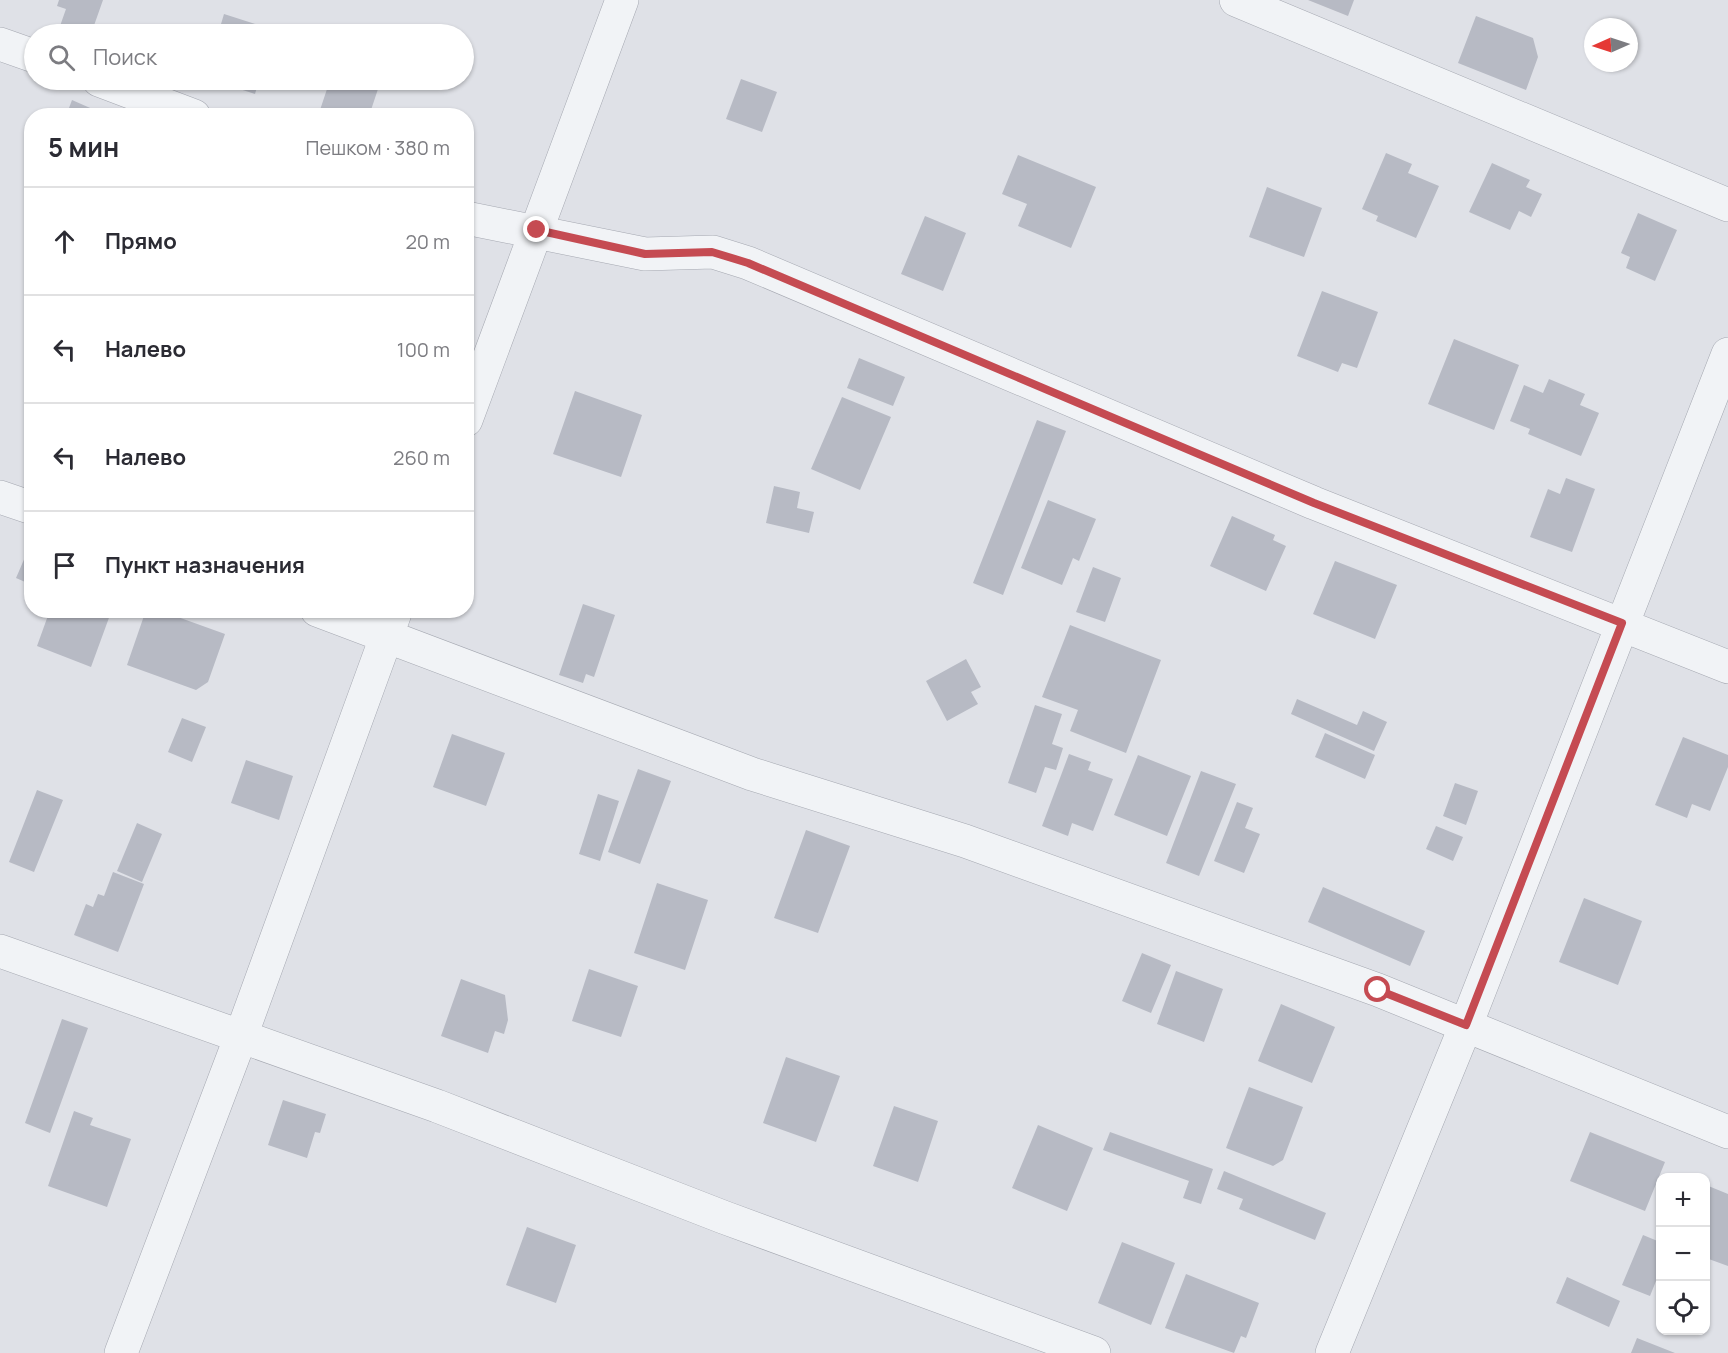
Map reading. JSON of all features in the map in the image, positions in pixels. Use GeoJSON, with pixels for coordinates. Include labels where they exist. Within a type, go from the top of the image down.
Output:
{"type":"FeatureCollection","features":[{"type":"Feature","properties":{"kind":"street"},"geometry":{"type":"LineString","coordinates":[[474,399],[622,0]]}},
{"type":"Feature","properties":{"kind":"street"},"geometry":{"type":"LineString","coordinates":[[1236,0],[1728,205]]}},
{"type":"Feature","properties":{"kind":"street"},"geometry":{"type":"LineString","coordinates":[[0,44],[24,52]]}},
{"type":"Feature","properties":{"kind":"street"},"geometry":{"type":"LineString","coordinates":[[125,90],[173,108]]}},
{"type":"Feature","properties":{"kind":"street"},"geometry":{"type":"LineString","coordinates":[[474,219],[537,230],[645,254],[712,252],[748,263],[1314,503],[1622,623],[1728,667]]}},
{"type":"Feature","properties":{"kind":"street"},"geometry":{"type":"LineString","coordinates":[[1332,1353],[1466,1025],[1728,354]]}},
{"type":"Feature","properties":{"kind":"street"},"geometry":{"type":"LineString","coordinates":[[0,497],[24,505]]}},
{"type":"Feature","properties":{"kind":"street"},"geometry":{"type":"LineString","coordinates":[[363,618],[391,623],[752,774],[965,841],[1367,986],[1728,1132]]}},
{"type":"Feature","properties":{"kind":"street"},"geometry":{"type":"LineString","coordinates":[[121,1353],[241,1036],[391,623]]}},
{"type":"Feature","properties":{"kind":"street"},"geometry":{"type":"LineString","coordinates":[[0,951],[437,1106],[723,1217],[1094,1353]]}},
{"type":"Feature","properties":{"kind":"building"},"geometry":{"type":"Polygon","coordinates":[[[59,0],[103,0],[95,24],[61,24],[66,9],[57,6],[59,0]]]}},
{"type":"Feature","properties":{"kind":"building"},"geometry":{"type":"Polygon","coordinates":[[[1308,0],[1354,0],[1348,16],[1308,0]]]}},
{"type":"Feature","properties":{"kind":"building"},"geometry":{"type":"Polygon","coordinates":[[[224,14],[256,24],[221,24],[224,14]]]}},
{"type":"Feature","properties":{"kind":"building"},"geometry":{"type":"Polygon","coordinates":[[[1476,16],[1533,38],[1538,57],[1526,90],[1458,63],[1476,16]]]}},
{"type":"Feature","properties":{"kind":"building"},"geometry":{"type":"Polygon","coordinates":[[[741,79],[777,92],[762,132],[726,119],[741,79]]]}},
{"type":"Feature","properties":{"kind":"building"},"geometry":{"type":"Polygon","coordinates":[[[243,90],[256,90],[255,94],[243,90]]]}},
{"type":"Feature","properties":{"kind":"building"},"geometry":{"type":"Polygon","coordinates":[[[327,90],[378,90],[372,108],[321,108],[327,90]]]}},
{"type":"Feature","properties":{"kind":"building"},"geometry":{"type":"Polygon","coordinates":[[[72,100],[90,108],[69,108],[72,100]]]}},
{"type":"Feature","properties":{"kind":"building"},"geometry":{"type":"Polygon","coordinates":[[[1386,153],[1412,164],[1408,173],[1439,186],[1416,238],[1376,221],[1378,216],[1362,209],[1386,153]]]}},
{"type":"Feature","properties":{"kind":"building"},"geometry":{"type":"Polygon","coordinates":[[[1018,155],[1096,187],[1071,248],[1018,226],[1027,204],[1002,194],[1018,155]]]}},
{"type":"Feature","properties":{"kind":"building"},"geometry":{"type":"Polygon","coordinates":[[[1492,163],[1530,180],[1526,187],[1542,194],[1531,217],[1519,211],[1510,230],[1469,212],[1492,163]]]}},
{"type":"Feature","properties":{"kind":"building"},"geometry":{"type":"Polygon","coordinates":[[[1267,187],[1322,208],[1304,257],[1249,237],[1267,187]]]}},
{"type":"Feature","properties":{"kind":"building"},"geometry":{"type":"Polygon","coordinates":[[[1638,213],[1677,230],[1655,281],[1626,268],[1630,257],[1621,253],[1638,213]]]}},
{"type":"Feature","properties":{"kind":"building"},"geometry":{"type":"Polygon","coordinates":[[[925,216],[966,233],[943,291],[901,274],[925,216]]]}},
{"type":"Feature","properties":{"kind":"building"},"geometry":{"type":"Polygon","coordinates":[[[1322,291],[1378,312],[1357,368],[1342,363],[1338,372],[1297,356],[1322,291]]]}},
{"type":"Feature","properties":{"kind":"building"},"geometry":{"type":"Polygon","coordinates":[[[1454,339],[1519,365],[1494,430],[1428,404],[1454,339]]]}},
{"type":"Feature","properties":{"kind":"building"},"geometry":{"type":"Polygon","coordinates":[[[859,358],[905,377],[893,406],[847,388],[859,358]]]}},
{"type":"Feature","properties":{"kind":"building"},"geometry":{"type":"Polygon","coordinates":[[[1549,379],[1585,394],[1580,405],[1599,413],[1581,456],[1528,434],[1530,429],[1510,421],[1524,385],[1543,393],[1549,379]]]}},
{"type":"Feature","properties":{"kind":"building"},"geometry":{"type":"Polygon","coordinates":[[[575,391],[642,415],[621,477],[553,454],[575,391]]]}},
{"type":"Feature","properties":{"kind":"building"},"geometry":{"type":"Polygon","coordinates":[[[842,397],[891,417],[860,490],[811,469],[842,397]]]}},
{"type":"Feature","properties":{"kind":"building"},"geometry":{"type":"Polygon","coordinates":[[[1037,420],[1066,431],[1003,595],[973,583],[1037,420]]]}},
{"type":"Feature","properties":{"kind":"building"},"geometry":{"type":"Polygon","coordinates":[[[1566,478],[1595,489],[1572,552],[1530,537],[1548,489],[1560,494],[1566,478]]]}},
{"type":"Feature","properties":{"kind":"building"},"geometry":{"type":"Polygon","coordinates":[[[774,486],[800,492],[797,508],[814,512],[809,533],[766,523],[774,486]]]}},
{"type":"Feature","properties":{"kind":"building"},"geometry":{"type":"Polygon","coordinates":[[[1048,500],[1096,519],[1079,561],[1073,558],[1062,585],[1021,568],[1048,500]]]}},
{"type":"Feature","properties":{"kind":"building"},"geometry":{"type":"Polygon","coordinates":[[[1232,516],[1275,535],[1273,540],[1286,546],[1266,591],[1210,566],[1232,516]]]}},
{"type":"Feature","properties":{"kind":"building"},"geometry":{"type":"Polygon","coordinates":[[[24,560],[24,582],[16,578],[24,560]]]}},
{"type":"Feature","properties":{"kind":"building"},"geometry":{"type":"Polygon","coordinates":[[[1335,561],[1397,585],[1375,639],[1313,614],[1335,561]]]}},
{"type":"Feature","properties":{"kind":"building"},"geometry":{"type":"Polygon","coordinates":[[[1093,567],[1121,578],[1105,622],[1076,612],[1093,567]]]}},
{"type":"Feature","properties":{"kind":"building"},"geometry":{"type":"Polygon","coordinates":[[[583,604],[615,615],[594,677],[586,674],[583,683],[559,675],[583,604]]]}},
{"type":"Feature","properties":{"kind":"building"},"geometry":{"type":"Polygon","coordinates":[[[47,618],[109,618],[91,667],[37,646],[47,618]]]}},
{"type":"Feature","properties":{"kind":"building"},"geometry":{"type":"Polygon","coordinates":[[[143,618],[181,618],[225,634],[208,682],[196,690],[127,665],[143,618]]]}},
{"type":"Feature","properties":{"kind":"building"},"geometry":{"type":"Polygon","coordinates":[[[1070,625],[1161,660],[1126,753],[1070,731],[1078,710],[1042,697],[1070,625]]]}},
{"type":"Feature","properties":{"kind":"building"},"geometry":{"type":"Polygon","coordinates":[[[966,659],[981,687],[971,692],[978,704],[947,721],[926,681],[966,659]]]}},
{"type":"Feature","properties":{"kind":"building"},"geometry":{"type":"Polygon","coordinates":[[[1297,699],[1357,725],[1363,711],[1387,722],[1374,751],[1291,714],[1297,699]]]}},
{"type":"Feature","properties":{"kind":"building"},"geometry":{"type":"Polygon","coordinates":[[[1035,705],[1062,714],[1052,744],[1063,748],[1056,770],[1045,767],[1036,793],[1008,783],[1035,705]]]}},
{"type":"Feature","properties":{"kind":"building"},"geometry":{"type":"Polygon","coordinates":[[[182,718],[206,727],[192,762],[168,752],[182,718]]]}},
{"type":"Feature","properties":{"kind":"building"},"geometry":{"type":"Polygon","coordinates":[[[1325,733],[1375,755],[1365,779],[1315,757],[1325,733]]]}},
{"type":"Feature","properties":{"kind":"building"},"geometry":{"type":"Polygon","coordinates":[[[452,734],[505,753],[486,806],[433,787],[452,734]]]}},
{"type":"Feature","properties":{"kind":"building"},"geometry":{"type":"Polygon","coordinates":[[[1683,737],[1728,755],[1728,767],[1710,811],[1692,804],[1687,818],[1655,805],[1683,737]]]}},
{"type":"Feature","properties":{"kind":"building"},"geometry":{"type":"Polygon","coordinates":[[[1069,754],[1091,762],[1088,770],[1113,779],[1093,831],[1072,823],[1068,836],[1042,826],[1069,754]]]}},
{"type":"Feature","properties":{"kind":"building"},"geometry":{"type":"Polygon","coordinates":[[[1138,755],[1191,776],[1167,836],[1114,815],[1138,755]]]}},
{"type":"Feature","properties":{"kind":"building"},"geometry":{"type":"Polygon","coordinates":[[[246,760],[293,776],[279,820],[231,803],[246,760]]]}},
{"type":"Feature","properties":{"kind":"building"},"geometry":{"type":"Polygon","coordinates":[[[638,769],[671,781],[640,864],[608,852],[638,769]]]}},
{"type":"Feature","properties":{"kind":"building"},"geometry":{"type":"Polygon","coordinates":[[[1201,771],[1236,784],[1199,876],[1166,863],[1201,771]]]}},
{"type":"Feature","properties":{"kind":"building"},"geometry":{"type":"Polygon","coordinates":[[[1455,783],[1478,791],[1466,825],[1443,816],[1455,783]]]}},
{"type":"Feature","properties":{"kind":"building"},"geometry":{"type":"Polygon","coordinates":[[[37,790],[63,800],[34,872],[9,862],[37,790]]]}},
{"type":"Feature","properties":{"kind":"building"},"geometry":{"type":"Polygon","coordinates":[[[598,794],[619,801],[600,861],[579,854],[598,794]]]}},
{"type":"Feature","properties":{"kind":"building"},"geometry":{"type":"Polygon","coordinates":[[[1237,802],[1253,808],[1245,828],[1260,834],[1244,873],[1214,861],[1237,802]]]}},
{"type":"Feature","properties":{"kind":"building"},"geometry":{"type":"Polygon","coordinates":[[[137,823],[162,834],[142,882],[117,871],[137,823]]]}},
{"type":"Feature","properties":{"kind":"building"},"geometry":{"type":"Polygon","coordinates":[[[1436,826],[1463,837],[1453,861],[1426,849],[1436,826]]]}},
{"type":"Feature","properties":{"kind":"building"},"geometry":{"type":"Polygon","coordinates":[[[806,830],[850,846],[818,933],[774,918],[806,830]]]}},
{"type":"Feature","properties":{"kind":"building"},"geometry":{"type":"Polygon","coordinates":[[[113,872],[144,884],[118,952],[74,935],[86,904],[93,907],[98,894],[104,896],[113,872]]]}},
{"type":"Feature","properties":{"kind":"building"},"geometry":{"type":"Polygon","coordinates":[[[657,883],[708,900],[685,970],[634,953],[657,883]]]}},
{"type":"Feature","properties":{"kind":"building"},"geometry":{"type":"Polygon","coordinates":[[[1323,887],[1425,931],[1410,966],[1308,922],[1323,887]]]}},
{"type":"Feature","properties":{"kind":"building"},"geometry":{"type":"Polygon","coordinates":[[[1584,898],[1642,921],[1618,985],[1559,962],[1584,898]]]}},
{"type":"Feature","properties":{"kind":"building"},"geometry":{"type":"Polygon","coordinates":[[[1142,953],[1171,965],[1151,1013],[1122,1001],[1142,953]]]}},
{"type":"Feature","properties":{"kind":"building"},"geometry":{"type":"Polygon","coordinates":[[[589,969],[638,986],[621,1037],[572,1021],[589,969]]]}},
{"type":"Feature","properties":{"kind":"building"},"geometry":{"type":"Polygon","coordinates":[[[1176,971],[1223,989],[1204,1042],[1157,1024],[1176,971]]]}},
{"type":"Feature","properties":{"kind":"building"},"geometry":{"type":"Polygon","coordinates":[[[461,979],[505,995],[508,1020],[504,1034],[495,1031],[488,1053],[441,1036],[461,979]]]}},
{"type":"Feature","properties":{"kind":"building"},"geometry":{"type":"Polygon","coordinates":[[[1281,1004],[1335,1027],[1312,1083],[1258,1061],[1281,1004]]]}},
{"type":"Feature","properties":{"kind":"building"},"geometry":{"type":"Polygon","coordinates":[[[62,1019],[88,1028],[50,1133],[25,1123],[62,1019]]]}},
{"type":"Feature","properties":{"kind":"building"},"geometry":{"type":"Polygon","coordinates":[[[786,1057],[840,1076],[816,1142],[763,1123],[786,1057]]]}},
{"type":"Feature","properties":{"kind":"building"},"geometry":{"type":"Polygon","coordinates":[[[1249,1087],[1303,1107],[1283,1160],[1273,1166],[1226,1148],[1249,1087]]]}},
{"type":"Feature","properties":{"kind":"building"},"geometry":{"type":"Polygon","coordinates":[[[283,1100],[326,1114],[320,1133],[315,1132],[307,1158],[268,1145],[283,1100]]]}},
{"type":"Feature","properties":{"kind":"building"},"geometry":{"type":"Polygon","coordinates":[[[894,1106],[938,1121],[918,1182],[873,1166],[894,1106]]]}},
{"type":"Feature","properties":{"kind":"building"},"geometry":{"type":"Polygon","coordinates":[[[74,1111],[93,1118],[90,1125],[131,1139],[107,1207],[48,1186],[74,1111]]]}},
{"type":"Feature","properties":{"kind":"building"},"geometry":{"type":"Polygon","coordinates":[[[1038,1125],[1093,1148],[1067,1211],[1012,1188],[1038,1125]]]}},
{"type":"Feature","properties":{"kind":"building"},"geometry":{"type":"Polygon","coordinates":[[[1110,1132],[1213,1169],[1201,1204],[1183,1198],[1189,1181],[1103,1150],[1110,1132]]]}},
{"type":"Feature","properties":{"kind":"building"},"geometry":{"type":"Polygon","coordinates":[[[1590,1132],[1665,1162],[1661,1173],[1656,1173],[1656,1184],[1645,1211],[1570,1181],[1590,1132]]]}},
{"type":"Feature","properties":{"kind":"building"},"geometry":{"type":"Polygon","coordinates":[[[1224,1171],[1326,1213],[1315,1240],[1239,1209],[1243,1199],[1217,1189],[1224,1171]]]}},
{"type":"Feature","properties":{"kind":"building"},"geometry":{"type":"Polygon","coordinates":[[[1710,1187],[1728,1194],[1728,1266],[1710,1259],[1710,1187]]]}},
{"type":"Feature","properties":{"kind":"building"},"geometry":{"type":"Polygon","coordinates":[[[527,1227],[576,1245],[556,1303],[506,1285],[527,1227]]]}},
{"type":"Feature","properties":{"kind":"building"},"geometry":{"type":"Polygon","coordinates":[[[1643,1235],[1656,1240],[1656,1281],[1650,1296],[1622,1285],[1643,1235]]]}},
{"type":"Feature","properties":{"kind":"building"},"geometry":{"type":"Polygon","coordinates":[[[1122,1242],[1175,1263],[1151,1325],[1098,1303],[1122,1242]]]}},
{"type":"Feature","properties":{"kind":"building"},"geometry":{"type":"Polygon","coordinates":[[[1186,1274],[1259,1303],[1246,1338],[1241,1336],[1234,1353],[1165,1328],[1186,1274]]]}},
{"type":"Feature","properties":{"kind":"building"},"geometry":{"type":"Polygon","coordinates":[[[1567,1277],[1620,1301],[1609,1327],[1556,1303],[1567,1277]]]}},
{"type":"Feature","properties":{"kind":"building"},"geometry":{"type":"Polygon","coordinates":[[[1637,1338],[1675,1353],[1631,1353],[1637,1338]]]}},
{"type":"Feature","properties":{"kind":"route"},"geometry":{"type":"LineString","coordinates":[[537,230],[563,238],[645,254],[712,252],[748,263],[1314,503],[1622,623],[1466,1025],[1378,990]]}}]}
